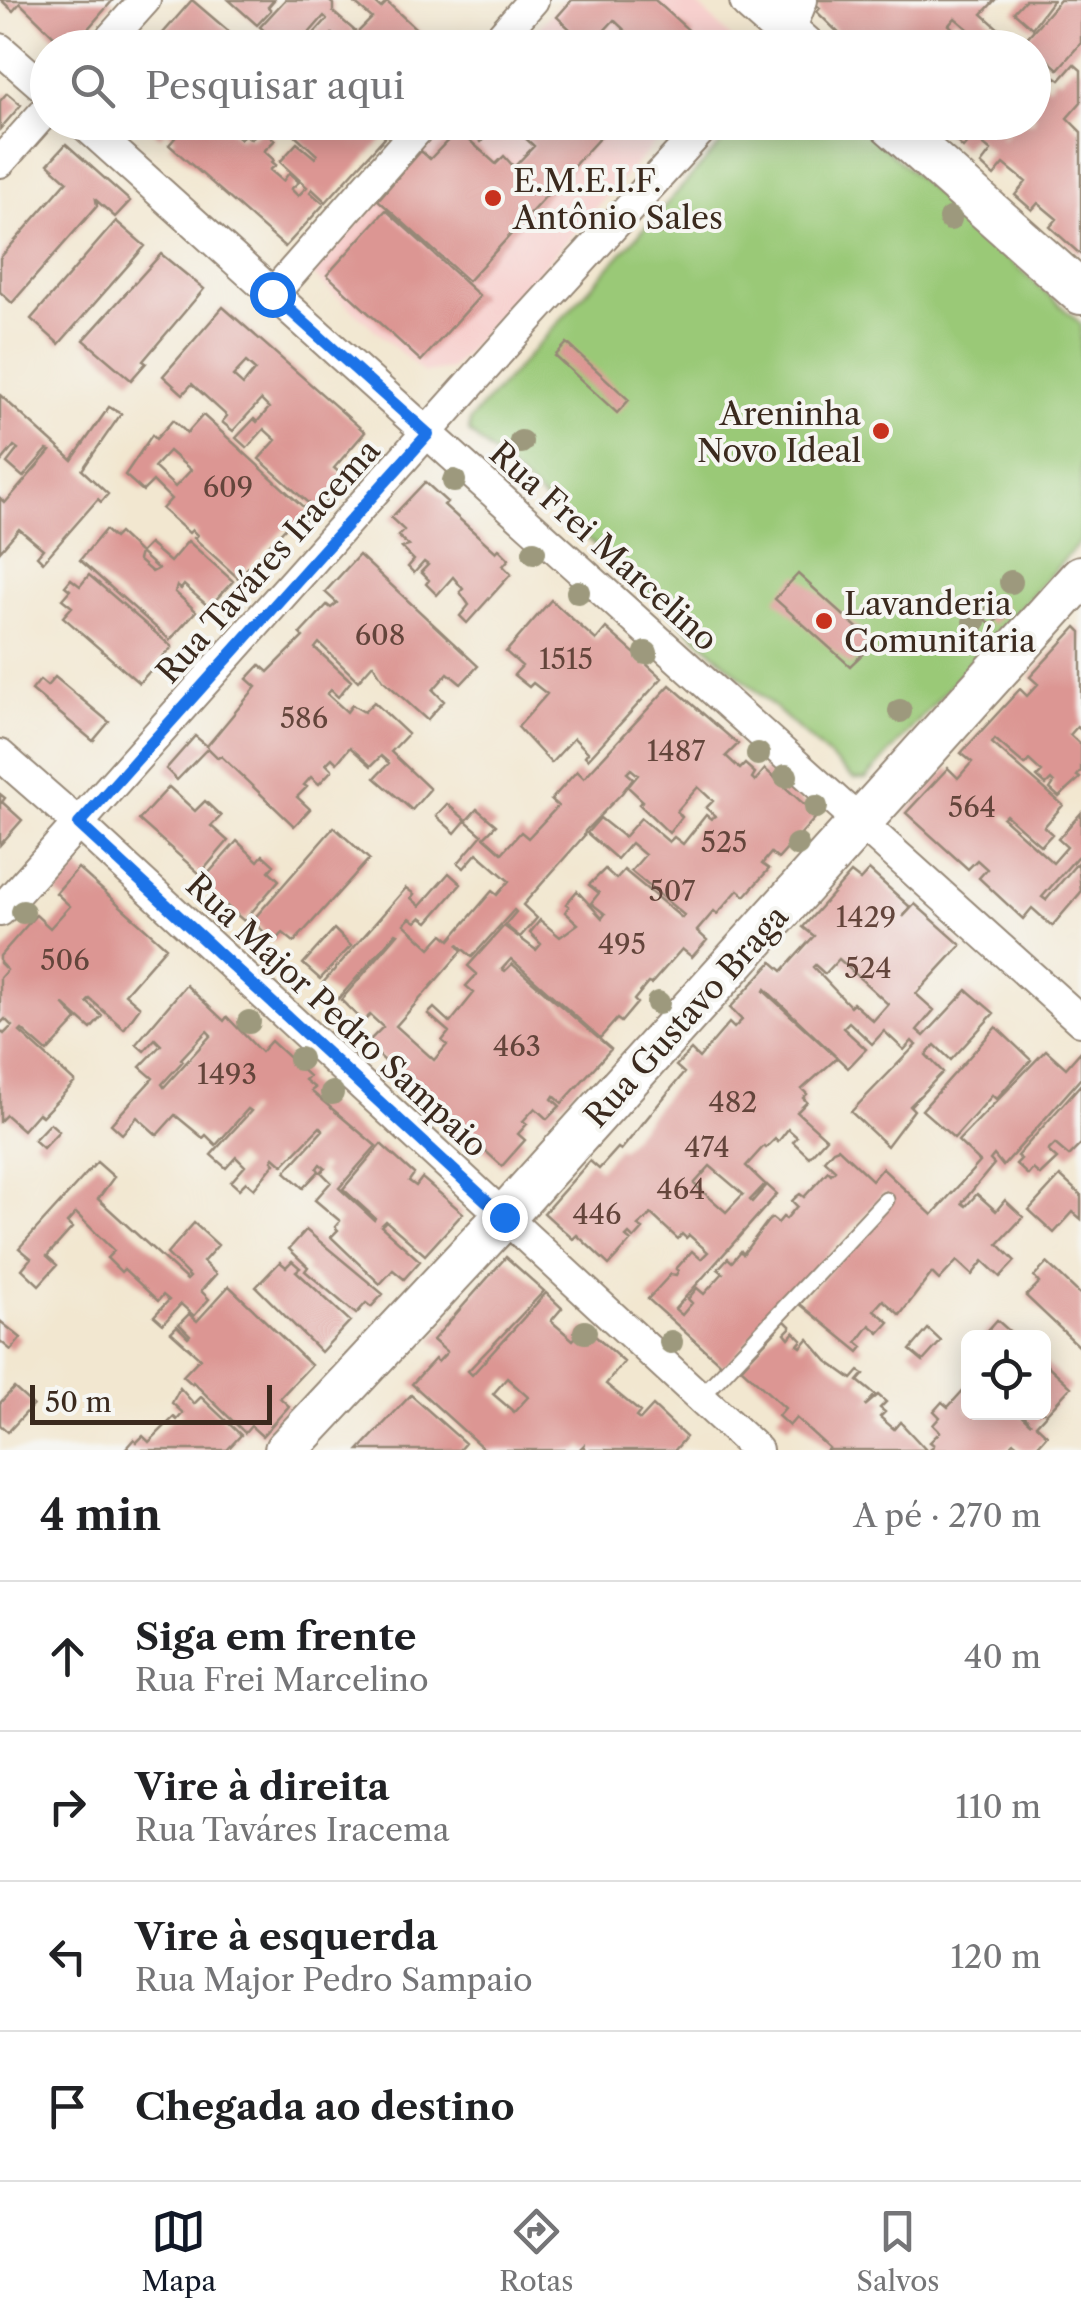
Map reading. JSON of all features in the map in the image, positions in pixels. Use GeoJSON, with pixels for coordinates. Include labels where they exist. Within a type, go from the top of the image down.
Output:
{"type":"FeatureCollection","features":[{"type":"Feature","properties":{"kind":"street"},"geometry":{"type":"LineString","coordinates":[[118,30],[145,0]]}},
{"type":"Feature","properties":{"kind":"street"},"geometry":{"type":"LineString","coordinates":[[506,30],[533,0]]}},
{"type":"Feature","properties":{"kind":"street"},"geometry":{"type":"LineString","coordinates":[[751,0],[790,30]]}},
{"type":"Feature","properties":{"kind":"street"},"geometry":{"type":"LineString","coordinates":[[0,48],[30,76]]}},
{"type":"Feature","properties":{"kind":"street"},"geometry":{"type":"LineString","coordinates":[[0,162],[30,128]]}},
{"type":"Feature","properties":{"kind":"street","name":"Rua Frei Marcelino"},"geometry":{"type":"LineString","coordinates":[[102,140],[1081,1020]]}},
{"type":"Feature","properties":{"kind":"street"},"geometry":{"type":"LineString","coordinates":[[272,294],[408,140]]}},
{"type":"Feature","properties":{"kind":"street","name":"Rua Taváres Iracema"},"geometry":{"type":"LineString","coordinates":[[0,912],[692,140]]}},
{"type":"Feature","properties":{"kind":"street"},"geometry":{"type":"LineString","coordinates":[[910,140],[1081,293]]}},
{"type":"Feature","properties":{"kind":"street","name":"Rua Gustavo Braga"},"geometry":{"type":"LineString","coordinates":[[286,1450],[504,1217],[1081,577]]}},
{"type":"Feature","properties":{"kind":"street","name":"Rua Major Pedro Sampaio"},"geometry":{"type":"LineString","coordinates":[[0,755],[757,1450]]}},
{"type":"Feature","properties":{"kind":"lane"},"geometry":{"type":"LineString","coordinates":[[701,1397],[886,1200]]}},
{"type":"Feature","properties":{"kind":"shaded area"},"geometry":{"type":"Polygon","coordinates":[[[564,0],[693,0],[723,30],[536,30],[564,0]]]}},
{"type":"Feature","properties":{"kind":"shaded area","name":"E.M.E.I.F. Antônio Sales"},"geometry":{"type":"Polygon","coordinates":[[[435,140],[658,140],[451,369],[424,373],[312,274],[435,140]]]}},
{"type":"Feature","properties":{"kind":"green space"},"geometry":{"type":"Polygon","coordinates":[[[725,140],[876,140],[1081,324],[1081,541],[866,779],[854,779],[469,432],[470,420],[725,140]]]}},
{"type":"Feature","properties":{"kind":"building"},"geometry":{"type":"Polygon","coordinates":[[[1,0],[113,0],[87,30],[48,30],[20,3],[13,11],[1,0]]]}},
{"type":"Feature","properties":{"kind":"building"},"geometry":{"type":"Polygon","coordinates":[[[192,0],[227,30],[166,30],[192,0]]]}},
{"type":"Feature","properties":{"kind":"building"},"geometry":{"type":"Polygon","coordinates":[[[229,0],[274,0],[268,7],[271,10],[257,25],[229,0]]]}},
{"type":"Feature","properties":{"kind":"building"},"geometry":{"type":"Polygon","coordinates":[[[285,0],[328,0],[333,4],[333,12],[354,30],[317,30],[327,19],[324,16],[312,30],[260,27],[285,0]]]}},
{"type":"Feature","properties":{"kind":"building"},"geometry":{"type":"Polygon","coordinates":[[[351,0],[372,0],[381,8],[387,2],[417,30],[360,30],[372,18],[351,0]]]}},
{"type":"Feature","properties":{"kind":"building"},"geometry":{"type":"Polygon","coordinates":[[[572,0],[655,0],[688,30],[625,30],[614,20],[605,30],[571,30],[557,17],[572,0]]]}},
{"type":"Feature","properties":{"kind":"building"},"geometry":{"type":"Polygon","coordinates":[[[995,0],[982,14],[999,29],[967,30],[955,18],[949,25],[954,30],[836,30],[817,12],[820,8],[814,3],[995,0]]]}},
{"type":"Feature","properties":{"kind":"building"},"geometry":{"type":"Polygon","coordinates":[[[1025,0],[1053,0],[1032,28],[1014,12],[1025,0]]]}},
{"type":"Feature","properties":{"kind":"building"},"geometry":{"type":"Polygon","coordinates":[[[1060,0],[1081,0],[1081,43],[1058,69],[1051,63],[1051,30],[1034,30],[1060,0]]]}},
{"type":"Feature","properties":{"kind":"building"},"geometry":{"type":"Polygon","coordinates":[[[1074,64],[1081,70],[1081,102],[1067,118],[1081,132],[1081,255],[1050,227],[1057,219],[1038,203],[1032,210],[1015,195],[1026,182],[1004,164],[994,176],[981,164],[991,151],[978,140],[1051,140],[1051,83],[1056,77],[1060,80],[1074,64]]]}},
{"type":"Feature","properties":{"kind":"building"},"geometry":{"type":"Polygon","coordinates":[[[7,93],[21,105],[0,129],[0,101],[7,93]]]}},
{"type":"Feature","properties":{"kind":"building"},"geometry":{"type":"Polygon","coordinates":[[[173,140],[275,140],[264,151],[276,165],[270,170],[283,181],[289,173],[299,182],[291,189],[298,196],[307,187],[280,162],[297,143],[315,158],[317,155],[301,140],[382,140],[326,202],[312,189],[310,192],[324,204],[285,247],[169,145],[173,140]]]}},
{"type":"Feature","properties":{"kind":"building"},"geometry":{"type":"Polygon","coordinates":[[[448,140],[469,140],[496,164],[504,156],[514,167],[534,146],[528,140],[597,140],[468,281],[378,200],[421,151],[430,159],[448,140]]]}},
{"type":"Feature","properties":{"kind":"building"},"geometry":{"type":"Polygon","coordinates":[[[66,144],[130,201],[115,217],[96,200],[97,206],[12,303],[0,292],[0,258],[67,181],[48,164],[66,144]]]}},
{"type":"Feature","properties":{"kind":"building"},"geometry":{"type":"Polygon","coordinates":[[[386,210],[480,296],[421,361],[327,275],[386,210]]]}},
{"type":"Feature","properties":{"kind":"building"},"geometry":{"type":"Polygon","coordinates":[[[116,221],[145,246],[59,344],[31,319],[116,221]]]}},
{"type":"Feature","properties":{"kind":"building"},"geometry":{"type":"Polygon","coordinates":[[[161,254],[204,289],[131,380],[84,340],[161,254]]]}},
{"type":"Feature","properties":{"kind":"building"},"geometry":{"type":"Polygon","coordinates":[[[223,307],[365,432],[334,468],[346,478],[317,511],[259,459],[276,440],[264,429],[247,448],[236,438],[269,408],[261,400],[233,431],[222,422],[227,416],[192,384],[183,394],[163,376],[223,307]],[[246,362],[233,376],[243,385],[255,370],[246,362]]]}},
{"type":"Feature","properties":{"kind":"building"},"geometry":{"type":"Polygon","coordinates":[[[567,343],[629,400],[617,413],[555,356],[567,343]]]}},
{"type":"Feature","properties":{"kind":"building"},"geometry":{"type":"Polygon","coordinates":[[[0,395],[72,460],[109,407],[121,414],[82,470],[108,494],[101,502],[98,499],[43,562],[37,556],[43,549],[19,529],[0,551],[0,498],[5,503],[50,451],[23,477],[7,463],[18,449],[14,446],[0,463],[0,395]]]}},
{"type":"Feature","properties":{"kind":"building"},"geometry":{"type":"Polygon","coordinates":[[[203,415],[311,514],[296,532],[288,525],[238,578],[194,538],[197,535],[192,530],[189,533],[162,509],[171,499],[153,481],[143,491],[125,475],[152,435],[156,439],[173,420],[187,433],[203,415]],[[169,451],[154,467],[175,487],[191,470],[169,451]]]}},
{"type":"Feature","properties":{"kind":"building"},"geometry":{"type":"Polygon","coordinates":[[[425,482],[447,502],[444,505],[509,559],[503,566],[511,574],[467,623],[460,616],[469,605],[460,592],[463,589],[453,577],[437,595],[421,572],[428,565],[424,562],[414,573],[408,567],[414,560],[402,548],[409,546],[398,536],[404,530],[391,518],[425,482]]]}},
{"type":"Feature","properties":{"kind":"building"},"geometry":{"type":"Polygon","coordinates":[[[105,530],[114,538],[119,533],[140,553],[149,544],[170,562],[188,541],[233,581],[209,607],[184,585],[181,589],[177,586],[175,592],[196,611],[170,640],[80,560],[105,530]],[[140,553],[138,560],[152,572],[158,569],[140,553]]]}},
{"type":"Feature","properties":{"kind":"building"},"geometry":{"type":"Polygon","coordinates":[[[359,555],[478,666],[461,684],[448,673],[433,690],[444,701],[427,720],[383,680],[373,664],[358,681],[319,643],[315,648],[351,681],[338,697],[331,690],[327,694],[347,712],[352,705],[364,712],[374,702],[408,734],[391,752],[430,789],[412,810],[375,778],[389,763],[381,756],[371,766],[350,747],[337,763],[332,758],[326,764],[332,770],[319,784],[311,777],[304,785],[307,787],[297,797],[310,809],[294,826],[208,748],[177,780],[166,769],[195,736],[207,746],[256,687],[247,679],[260,665],[268,672],[303,637],[300,634],[327,605],[331,608],[337,603],[325,592],[359,555]]]}},
{"type":"Feature","properties":{"kind":"building","name":"Lavanderia Comunitária"},"geometry":{"type":"Polygon","coordinates":[[[798,574],[874,643],[850,666],[775,599],[798,574]]]}},
{"type":"Feature","properties":{"kind":"building"},"geometry":{"type":"Polygon","coordinates":[[[89,575],[172,647],[139,683],[63,617],[72,607],[62,599],[70,590],[65,586],[71,579],[80,586],[89,575]]]}},
{"type":"Feature","properties":{"kind":"building"},"geometry":{"type":"Polygon","coordinates":[[[995,598],[1007,609],[992,625],[980,614],[995,598]]]}},
{"type":"Feature","properties":{"kind":"building"},"geometry":{"type":"Polygon","coordinates":[[[551,600],[596,640],[606,628],[662,678],[588,759],[588,752],[574,738],[551,763],[518,727],[547,694],[514,675],[522,666],[506,652],[551,600]]]}},
{"type":"Feature","properties":{"kind":"building"},"geometry":{"type":"Polygon","coordinates":[[[1076,627],[1081,632],[1081,730],[1077,727],[1070,735],[1081,745],[1081,771],[1077,776],[1080,778],[1059,797],[1050,789],[1054,783],[1051,780],[1046,785],[1037,777],[1042,772],[1029,760],[1025,765],[995,739],[992,743],[1063,805],[1044,827],[1052,834],[1041,846],[1006,815],[1003,818],[1053,863],[1067,847],[1058,839],[1081,813],[1081,860],[1077,857],[1042,897],[1046,900],[1078,862],[1081,892],[1052,926],[1032,908],[1023,919],[979,878],[987,869],[977,860],[968,869],[906,813],[948,768],[958,778],[972,762],[961,753],[1020,689],[1027,696],[1038,684],[1030,677],[1076,627]]]}},
{"type":"Feature","properties":{"kind":"building"},"geometry":{"type":"Polygon","coordinates":[[[55,677],[109,722],[93,741],[32,690],[40,680],[47,686],[55,677]]]}},
{"type":"Feature","properties":{"kind":"building"},"geometry":{"type":"Polygon","coordinates":[[[670,685],[738,744],[726,756],[740,769],[745,764],[755,773],[755,781],[765,769],[817,816],[778,859],[771,853],[762,864],[769,869],[745,896],[738,890],[717,914],[714,911],[697,931],[707,940],[692,957],[682,949],[648,983],[621,1022],[617,1019],[600,1038],[511,959],[502,969],[505,971],[512,964],[611,1049],[562,1103],[554,1096],[552,1099],[560,1106],[547,1119],[535,1108],[518,1134],[525,1140],[502,1166],[366,1044],[383,1027],[370,1015],[363,1022],[341,1000],[398,934],[338,999],[322,984],[406,888],[420,906],[449,873],[461,884],[428,922],[421,917],[416,922],[410,918],[404,924],[430,948],[443,934],[450,940],[492,891],[497,895],[509,881],[477,853],[464,868],[458,863],[482,835],[466,821],[477,809],[496,825],[484,837],[502,853],[521,832],[528,838],[558,806],[551,800],[577,771],[584,778],[670,685]],[[631,769],[627,773],[633,778],[622,793],[523,905],[537,918],[520,937],[505,925],[514,910],[472,957],[457,944],[462,951],[396,1026],[434,1060],[447,1045],[442,1041],[449,1032],[428,1014],[434,1008],[450,1023],[474,993],[466,986],[477,974],[468,966],[504,926],[536,950],[541,944],[530,933],[540,920],[560,937],[578,924],[565,912],[569,906],[566,904],[577,891],[602,918],[605,914],[591,903],[599,893],[589,885],[605,869],[616,879],[624,870],[682,918],[684,915],[631,871],[645,855],[631,843],[617,859],[587,833],[600,818],[624,837],[641,818],[669,842],[674,837],[683,844],[706,815],[711,819],[715,816],[706,808],[713,801],[698,787],[677,811],[682,817],[669,833],[639,804],[643,801],[628,787],[638,775],[631,769]]]}},
{"type":"Feature","properties":{"kind":"building"},"geometry":{"type":"Polygon","coordinates":[[[169,787],[195,811],[205,801],[221,816],[211,826],[228,841],[200,874],[139,820],[169,787]]]}},
{"type":"Feature","properties":{"kind":"building"},"geometry":{"type":"Polygon","coordinates":[[[0,794],[5,798],[2,802],[22,820],[0,845],[0,794]]]}},
{"type":"Feature","properties":{"kind":"building"},"geometry":{"type":"Polygon","coordinates":[[[447,804],[466,820],[455,833],[436,816],[447,804]]]}},
{"type":"Feature","properties":{"kind":"building"},"geometry":{"type":"Polygon","coordinates":[[[334,827],[369,859],[294,942],[283,933],[275,942],[252,921],[334,827]]]}},
{"type":"Feature","properties":{"kind":"building"},"geometry":{"type":"Polygon","coordinates":[[[237,841],[258,861],[263,855],[274,865],[269,871],[279,880],[244,921],[200,883],[237,841]]]}},
{"type":"Feature","properties":{"kind":"building"},"geometry":{"type":"Polygon","coordinates":[[[78,868],[166,947],[125,994],[140,1007],[124,1029],[90,999],[87,1002],[102,1016],[91,1029],[63,1004],[77,1020],[47,1052],[20,1032],[75,1082],[23,1130],[6,1115],[0,1121],[0,1030],[4,1034],[12,1026],[5,1019],[0,1024],[0,978],[7,970],[0,963],[0,956],[36,915],[50,928],[70,906],[56,893],[78,868]]]}},
{"type":"Feature","properties":{"kind":"building"},"geometry":{"type":"Polygon","coordinates":[[[869,870],[910,907],[903,917],[915,904],[961,945],[916,994],[934,1010],[917,1030],[924,1036],[967,990],[994,1013],[951,1060],[935,1045],[926,1055],[943,1072],[910,1106],[914,1110],[887,1146],[851,1112],[916,1045],[912,1041],[904,1050],[884,1031],[872,1044],[849,1022],[843,1028],[866,1049],[848,1068],[765,989],[837,1058],[802,1089],[807,1102],[797,1112],[826,1138],[809,1157],[793,1142],[797,1137],[788,1129],[778,1142],[775,1139],[764,1146],[746,1166],[765,1184],[752,1202],[767,1185],[777,1194],[675,1309],[682,1315],[697,1288],[704,1294],[723,1273],[718,1269],[728,1258],[732,1262],[741,1251],[743,1254],[772,1218],[778,1223],[783,1217],[786,1219],[797,1206],[792,1201],[796,1197],[804,1197],[828,1171],[831,1174],[835,1170],[824,1160],[833,1150],[838,1148],[872,1180],[882,1168],[932,1215],[980,1162],[958,1141],[1046,1050],[1066,1068],[1081,1051],[1081,1078],[1003,1166],[994,1155],[990,1160],[994,1164],[962,1203],[966,1206],[977,1194],[996,1211],[1005,1200],[1023,1217],[998,1244],[1015,1261],[1000,1277],[983,1261],[972,1275],[957,1261],[939,1280],[932,1273],[900,1315],[883,1300],[874,1310],[889,1322],[879,1333],[870,1325],[857,1342],[863,1347],[859,1352],[800,1304],[891,1199],[885,1192],[724,1367],[648,1299],[671,1274],[676,1275],[676,1269],[692,1251],[701,1259],[708,1252],[689,1235],[686,1238],[682,1234],[678,1239],[651,1214],[638,1226],[643,1229],[634,1239],[629,1234],[626,1237],[631,1241],[609,1265],[577,1235],[573,1239],[544,1213],[590,1161],[599,1169],[618,1148],[621,1150],[684,1073],[676,1066],[691,1050],[699,1058],[729,1023],[734,1028],[742,1020],[730,1008],[772,962],[782,971],[814,936],[803,927],[851,873],[860,880],[869,870]],[[839,959],[825,974],[813,967],[850,1006],[853,1003],[873,1021],[888,1004],[839,959]],[[710,1166],[694,1184],[726,1212],[743,1194],[710,1166]]]}},
{"type":"Feature","properties":{"kind":"building"},"geometry":{"type":"Polygon","coordinates":[[[334,929],[351,946],[320,979],[303,964],[334,929]]]}},
{"type":"Feature","properties":{"kind":"building"},"geometry":{"type":"Polygon","coordinates":[[[186,985],[224,1021],[227,1017],[261,1052],[271,1041],[309,1076],[305,1080],[315,1088],[311,1091],[376,1146],[339,1188],[374,1220],[343,1189],[381,1144],[414,1174],[409,1181],[416,1186],[422,1178],[463,1213],[425,1255],[386,1221],[381,1226],[420,1261],[404,1279],[393,1270],[380,1284],[331,1237],[340,1221],[315,1200],[331,1182],[321,1172],[325,1168],[320,1164],[319,1171],[303,1188],[285,1172],[323,1130],[320,1127],[283,1165],[274,1157],[275,1163],[254,1189],[246,1182],[239,1189],[231,1182],[245,1166],[236,1157],[226,1168],[211,1155],[251,1111],[248,1109],[216,1145],[175,1115],[157,1135],[137,1117],[122,1134],[111,1124],[153,1078],[140,1067],[161,1045],[155,1039],[144,1051],[136,1044],[186,985]],[[207,1031],[181,1059],[162,1084],[164,1087],[211,1035],[207,1031]]]}},
{"type":"Feature","properties":{"kind":"building"},"geometry":{"type":"Polygon","coordinates":[[[996,1027],[1031,1060],[996,1099],[992,1095],[954,1138],[922,1110],[996,1027]]]}},
{"type":"Feature","properties":{"kind":"building"},"geometry":{"type":"Polygon","coordinates":[[[1081,1084],[1081,1144],[1069,1156],[1055,1144],[1048,1151],[1057,1159],[1040,1175],[1033,1169],[1028,1175],[1016,1164],[1021,1159],[1017,1156],[1081,1084]]]}},
{"type":"Feature","properties":{"kind":"building"},"geometry":{"type":"Polygon","coordinates":[[[50,1123],[59,1131],[43,1148],[34,1140],[50,1123]]]}},
{"type":"Feature","properties":{"kind":"building"},"geometry":{"type":"Polygon","coordinates":[[[97,1162],[114,1177],[98,1199],[187,1280],[190,1277],[167,1254],[194,1223],[218,1245],[203,1262],[216,1274],[201,1291],[209,1299],[194,1316],[181,1304],[163,1324],[154,1316],[169,1300],[163,1295],[158,1301],[124,1269],[121,1272],[107,1258],[114,1251],[76,1213],[67,1223],[72,1228],[47,1256],[57,1265],[39,1285],[22,1269],[31,1258],[19,1248],[97,1162]]]}},
{"type":"Feature","properties":{"kind":"building"},"geometry":{"type":"Polygon","coordinates":[[[1060,1176],[1081,1195],[1081,1219],[1073,1212],[1054,1233],[1029,1210],[1060,1176]]]}},
{"type":"Feature","properties":{"kind":"building"},"geometry":{"type":"Polygon","coordinates":[[[306,1230],[383,1294],[371,1307],[366,1303],[356,1314],[305,1271],[308,1267],[289,1249],[306,1230]]]}},
{"type":"Feature","properties":{"kind":"building"},"geometry":{"type":"Polygon","coordinates":[[[506,1257],[544,1291],[468,1371],[472,1375],[546,1293],[562,1308],[551,1321],[573,1340],[585,1327],[624,1362],[606,1384],[640,1412],[636,1417],[640,1420],[653,1406],[686,1437],[675,1450],[586,1450],[584,1445],[579,1450],[485,1450],[412,1384],[447,1352],[433,1340],[506,1257]],[[507,1378],[493,1394],[514,1412],[528,1397],[507,1378]]]}},
{"type":"Feature","properties":{"kind":"building"},"geometry":{"type":"Polygon","coordinates":[[[292,1261],[300,1268],[296,1271],[350,1321],[321,1352],[256,1287],[280,1262],[286,1267],[292,1261]]]}},
{"type":"Feature","properties":{"kind":"building"},"geometry":{"type":"Polygon","coordinates":[[[1047,1263],[1081,1295],[1081,1348],[1026,1296],[1039,1283],[1034,1277],[1047,1263]]]}},
{"type":"Feature","properties":{"kind":"building"},"geometry":{"type":"Polygon","coordinates":[[[229,1286],[311,1365],[280,1398],[289,1406],[262,1436],[251,1426],[245,1433],[183,1376],[200,1358],[171,1332],[177,1326],[188,1337],[179,1324],[189,1314],[197,1321],[229,1286]]]}},
{"type":"Feature","properties":{"kind":"building"},"geometry":{"type":"Polygon","coordinates":[[[997,1320],[1008,1330],[988,1330],[997,1320]]]}},
{"type":"Feature","properties":{"kind":"building"},"geometry":{"type":"Polygon","coordinates":[[[0,1321],[21,1338],[11,1350],[0,1341],[0,1321]]]}},
{"type":"Feature","properties":{"kind":"building"},"geometry":{"type":"Polygon","coordinates":[[[785,1321],[791,1327],[785,1333],[789,1338],[794,1332],[802,1340],[798,1345],[801,1347],[808,1339],[827,1361],[852,1379],[859,1371],[864,1374],[858,1381],[875,1395],[865,1406],[878,1395],[886,1402],[880,1408],[885,1412],[880,1417],[894,1429],[900,1422],[926,1450],[827,1450],[796,1418],[789,1426],[778,1416],[785,1408],[741,1368],[785,1321]]]}},
{"type":"Feature","properties":{"kind":"building"},"geometry":{"type":"Polygon","coordinates":[[[928,1329],[941,1341],[923,1361],[910,1350],[928,1329]]]}},
{"type":"Feature","properties":{"kind":"building"},"geometry":{"type":"Polygon","coordinates":[[[1051,1368],[1071,1387],[1051,1409],[1051,1368]]]}},
{"type":"Feature","properties":{"kind":"building"},"geometry":{"type":"Polygon","coordinates":[[[14,1388],[33,1405],[8,1432],[0,1425],[0,1403],[14,1388]]]}},
{"type":"Feature","properties":{"kind":"building"},"geometry":{"type":"Polygon","coordinates":[[[180,1388],[194,1404],[201,1397],[241,1435],[227,1450],[126,1448],[143,1436],[149,1442],[174,1417],[177,1420],[183,1413],[172,1403],[180,1388]]]}},
{"type":"Feature","properties":{"kind":"building"},"geometry":{"type":"Polygon","coordinates":[[[961,1393],[961,1420],[1027,1420],[1031,1424],[1028,1420],[1041,1420],[1036,1425],[1047,1435],[1034,1450],[1023,1450],[1014,1442],[1007,1450],[930,1450],[934,1445],[930,1442],[940,1432],[933,1425],[940,1417],[934,1411],[942,1402],[948,1407],[961,1393]]]}},
{"type":"Feature","properties":{"kind":"building"},"geometry":{"type":"Polygon","coordinates":[[[411,1395],[465,1443],[459,1450],[359,1450],[411,1395]]]}},
{"type":"Feature","properties":{"kind":"place","name":"E.M.E.I.F. Antônio Sales"},"geometry":{"type":"Point","coordinates":[493,198]}},
{"type":"Feature","properties":{"kind":"place","name":"Areninha Novo Ideal"},"geometry":{"type":"Point","coordinates":[881,431]}},
{"type":"Feature","properties":{"kind":"place","name":"Lavanderia Comunitária"},"geometry":{"type":"Point","coordinates":[824,621]}},
{"type":"Feature","properties":{"kind":"route"},"geometry":{"type":"LineString","coordinates":[[272,294],[428,434],[79,824],[504,1217]]}}]}
